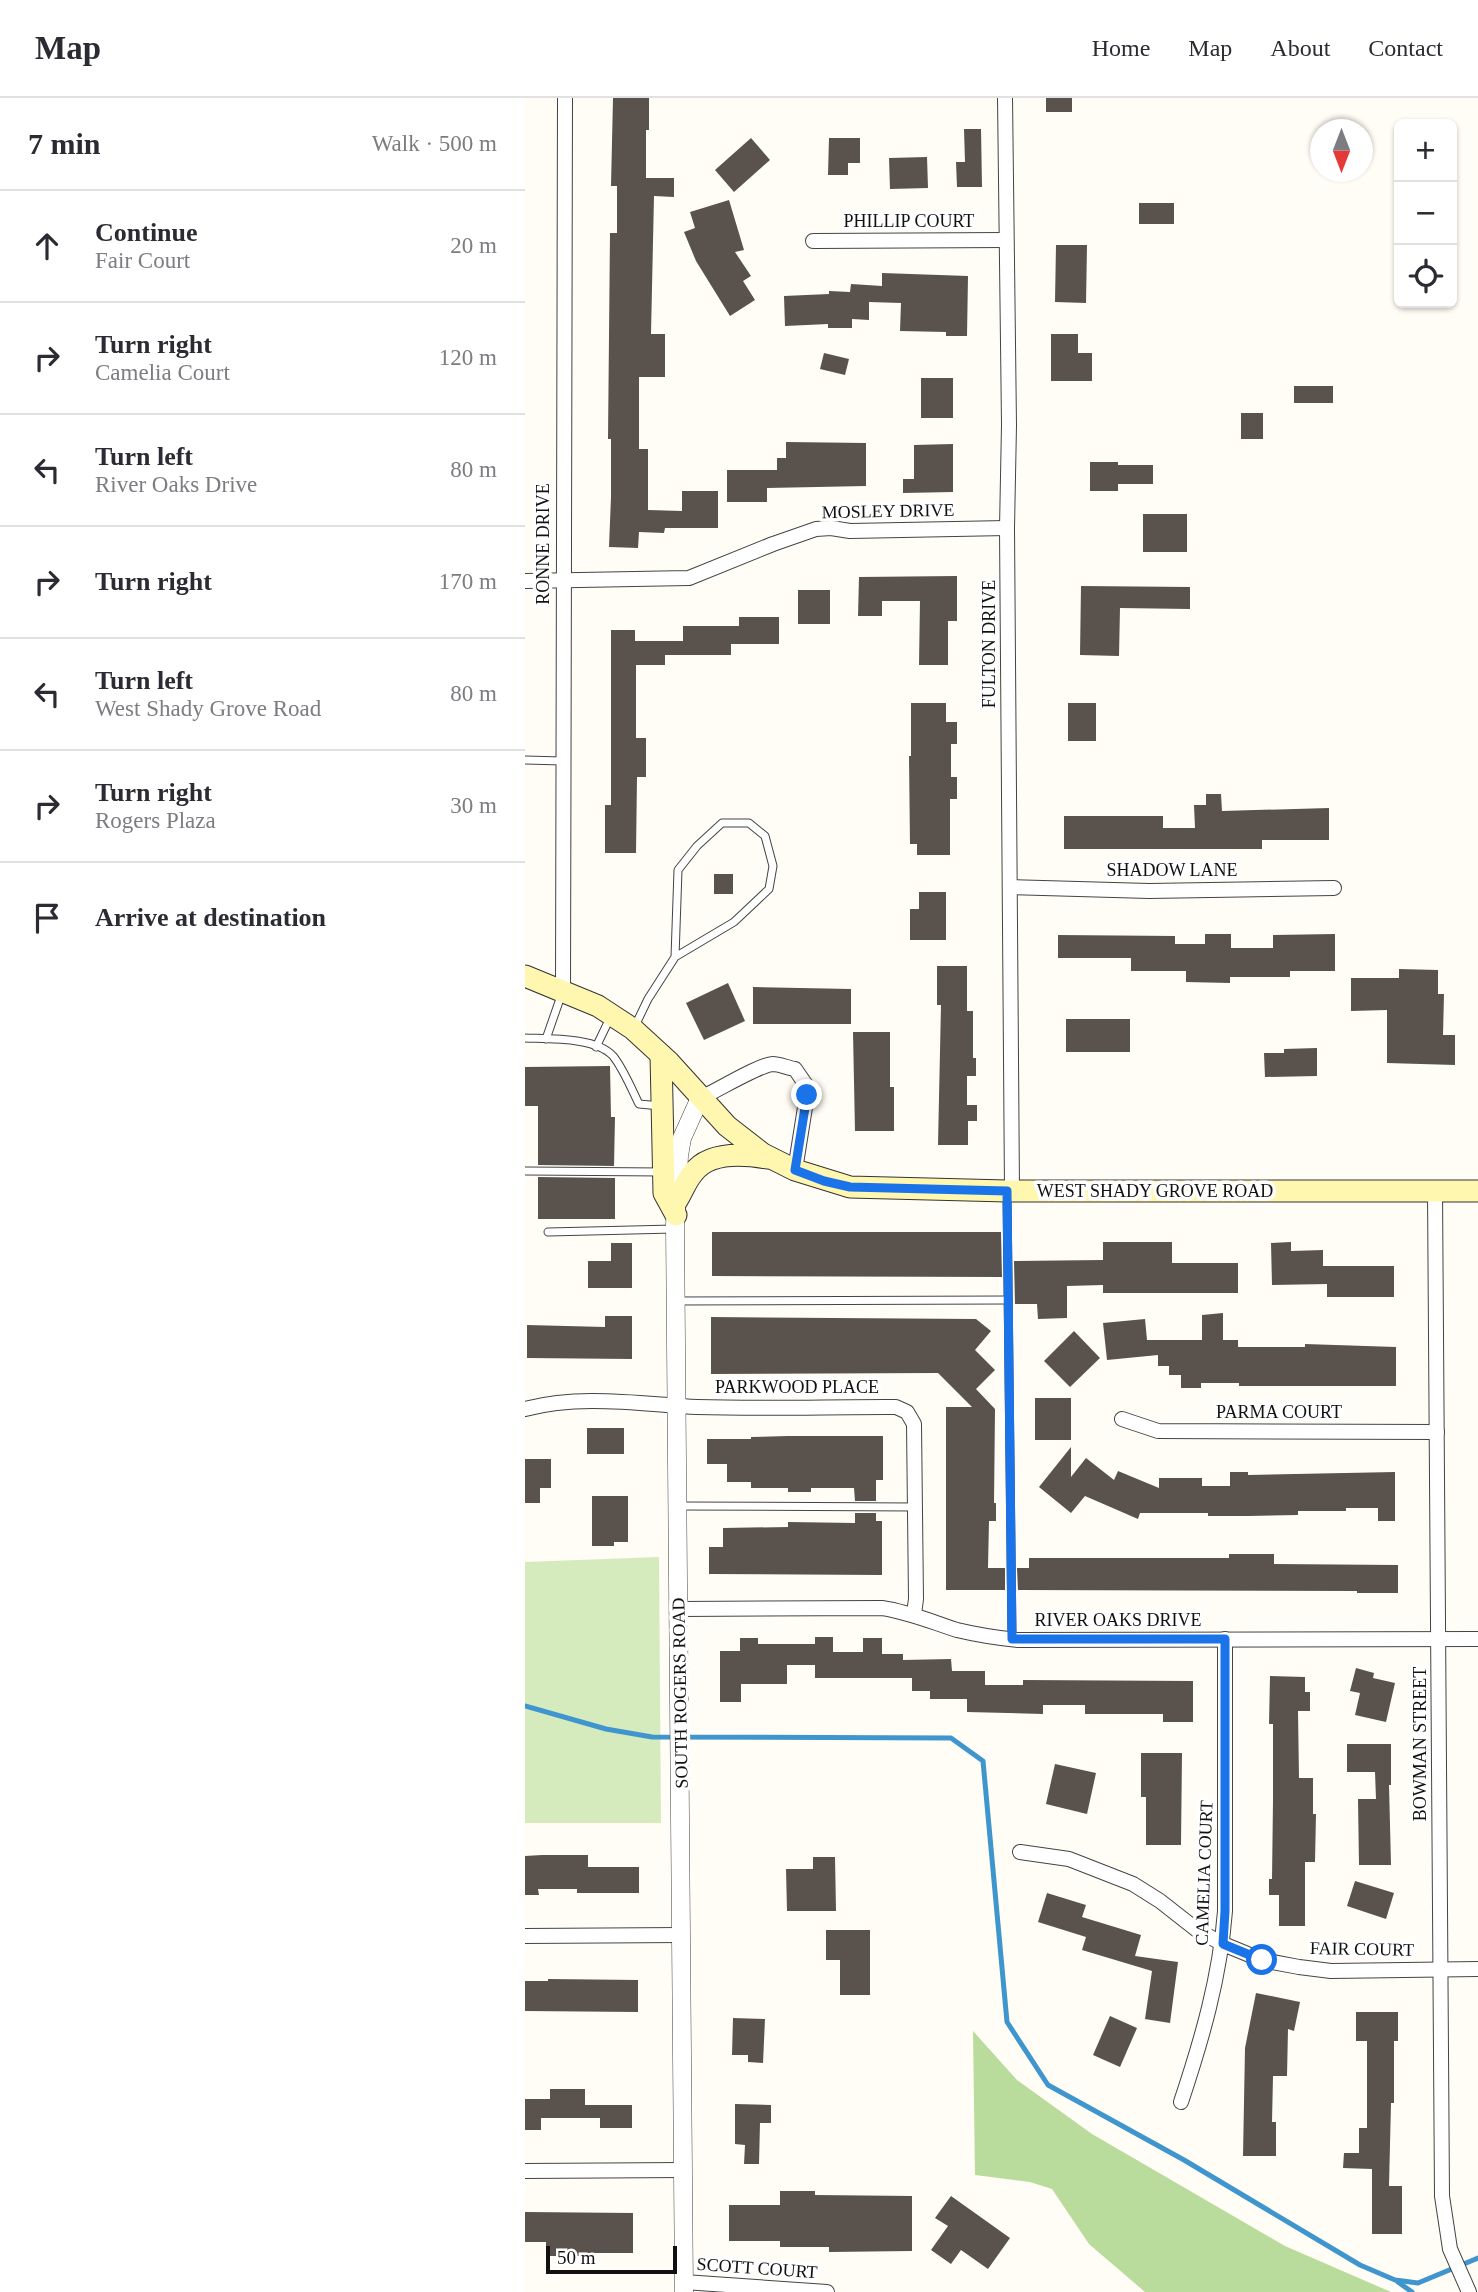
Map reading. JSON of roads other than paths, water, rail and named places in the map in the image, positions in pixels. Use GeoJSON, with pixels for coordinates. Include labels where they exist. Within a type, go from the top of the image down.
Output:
{"type":"FeatureCollection","features":[{"type":"Feature","properties":{"kind":"main road","name":"WEST SHADY GROVE ROAD"},"geometry":{"type":"LineString","coordinates":[[525,976],[598,1006],[633,1030],[661,1055],[727,1126],[763,1154],[795,1170],[850,1187],[1010,1191],[1478,1191]]}},
{"type":"Feature","properties":{"kind":"main road"},"geometry":{"type":"LineString","coordinates":[[661,1055],[664,1193],[676,1215]]}},
{"type":"Feature","properties":{"kind":"main road"},"geometry":{"type":"LineString","coordinates":[[676,1215],[694,1171],[708,1161],[743,1154],[773,1159]]}},
{"type":"Feature","properties":{"kind":"street","name":"RONNE DRIVE"},"geometry":{"type":"LineString","coordinates":[[563,990],[565,98]]}},
{"type":"Feature","properties":{"kind":"street","name":"FULTON DRIVE"},"geometry":{"type":"LineString","coordinates":[[1005,98],[1009,425],[1007,528],[1010,1191]]}},
{"type":"Feature","properties":{"kind":"street","name":"PHILLIP COURT"},"geometry":{"type":"LineString","coordinates":[[813,241],[1006,240]]}},
{"type":"Feature","properties":{"kind":"street","name":"MOSLEY DRIVE"},"geometry":{"type":"LineString","coordinates":[[525,581],[689,578],[816,529],[1007,528]]}},
{"type":"Feature","properties":{"kind":"street","name":"SHADOW LANE"},"geometry":{"type":"LineString","coordinates":[[1010,887],[1149,891],[1333,888]]}},
{"type":"Feature","properties":{"kind":"street"},"geometry":{"type":"LineString","coordinates":[[700,1098],[759,1068],[773,1064],[795,1069],[806,1085],[807,1095],[795,1170]]}},
{"type":"Feature","properties":{"kind":"street","name":"SOUTH ROGERS ROAD"},"geometry":{"type":"LineString","coordinates":[[684,2287],[676,1215],[682,1138],[700,1098]]}},
{"type":"Feature","properties":{"kind":"street","name":"BOWMAN STREET"},"geometry":{"type":"LineString","coordinates":[[1435,1191],[1442,2196],[1450,2249],[1469,2292]]}},
{"type":"Feature","properties":{"kind":"street","name":"PARKWOOD PLACE"},"geometry":{"type":"LineString","coordinates":[[525,1409],[550,1402],[902,1409],[912,1418],[914,1424],[914,1614]]}},
{"type":"Feature","properties":{"kind":"street","name":"PARMA COURT"},"geometry":{"type":"LineString","coordinates":[[1122,1419],[1158,1431],[1437,1432]]}},
{"type":"Feature","properties":{"kind":"street","name":"RIVER OAKS DRIVE"},"geometry":{"type":"LineString","coordinates":[[679,1609],[882,1608],[914,1614],[984,1637],[1012,1639],[1478,1639]]}},
{"type":"Feature","properties":{"kind":"street","name":"CAMELIA COURT"},"geometry":{"type":"LineString","coordinates":[[1181,2102],[1212,2000],[1223,1944],[1225,1639]]}},
{"type":"Feature","properties":{"kind":"street","name":"FAIR COURT"},"geometry":{"type":"LineString","coordinates":[[1020,1852],[1069,1859],[1133,1884],[1160,1900],[1197,1930],[1262,1960],[1331,1970],[1478,1969]]}},
{"type":"Feature","properties":{"kind":"street"},"geometry":{"type":"LineString","coordinates":[[525,1936],[681,1935]]}},
{"type":"Feature","properties":{"kind":"street"},"geometry":{"type":"LineString","coordinates":[[525,2171],[683,2170]]}},
{"type":"Feature","properties":{"kind":"street","name":"SCOTT COURT"},"geometry":{"type":"LineString","coordinates":[[684,2287],[827,2292]]}},
{"type":"Feature","properties":{"kind":"lane"},"geometry":{"type":"LineString","coordinates":[[525,760],[562,761]]}},
{"type":"Feature","properties":{"kind":"lane"},"geometry":{"type":"LineString","coordinates":[[633,1030],[648,999],[675,957],[734,922],[769,889],[773,866],[765,836],[749,824],[722,823],[697,846],[678,870],[675,957]]}},
{"type":"Feature","properties":{"kind":"lane"},"geometry":{"type":"LineString","coordinates":[[546,1039],[563,990]]}},
{"type":"Feature","properties":{"kind":"lane"},"geometry":{"type":"LineString","coordinates":[[596,1047],[611,1015]]}},
{"type":"Feature","properties":{"kind":"lane"},"geometry":{"type":"LineString","coordinates":[[525,1038],[583,1040],[613,1055],[639,1104],[662,1106]]}},
{"type":"Feature","properties":{"kind":"lane"},"geometry":{"type":"LineString","coordinates":[[525,1171],[663,1172]]}},
{"type":"Feature","properties":{"kind":"lane"},"geometry":{"type":"LineString","coordinates":[[1010,1191],[1008,1300],[1012,1639]]}},
{"type":"Feature","properties":{"kind":"lane"},"geometry":{"type":"LineString","coordinates":[[548,1232],[676,1215]]}},
{"type":"Feature","properties":{"kind":"lane"},"geometry":{"type":"LineString","coordinates":[[676,1301],[1008,1300]]}},
{"type":"Feature","properties":{"kind":"lane"},"geometry":{"type":"LineString","coordinates":[[678,1506],[915,1507]]}},
{"type":"Feature","properties":{"kind":"waterway"},"geometry":{"type":"LineString","coordinates":[[525,1706],[606,1729],[652,1737],[951,1738],[983,1761],[1007,2022],[1048,2085],[1184,2160],[1360,2265],[1395,2280],[1418,2283],[1478,2258]]}},
{"type":"Feature","properties":{"kind":"waterway"},"geometry":{"type":"LineString","coordinates":[[1398,2282],[1412,2292]]}}]}
